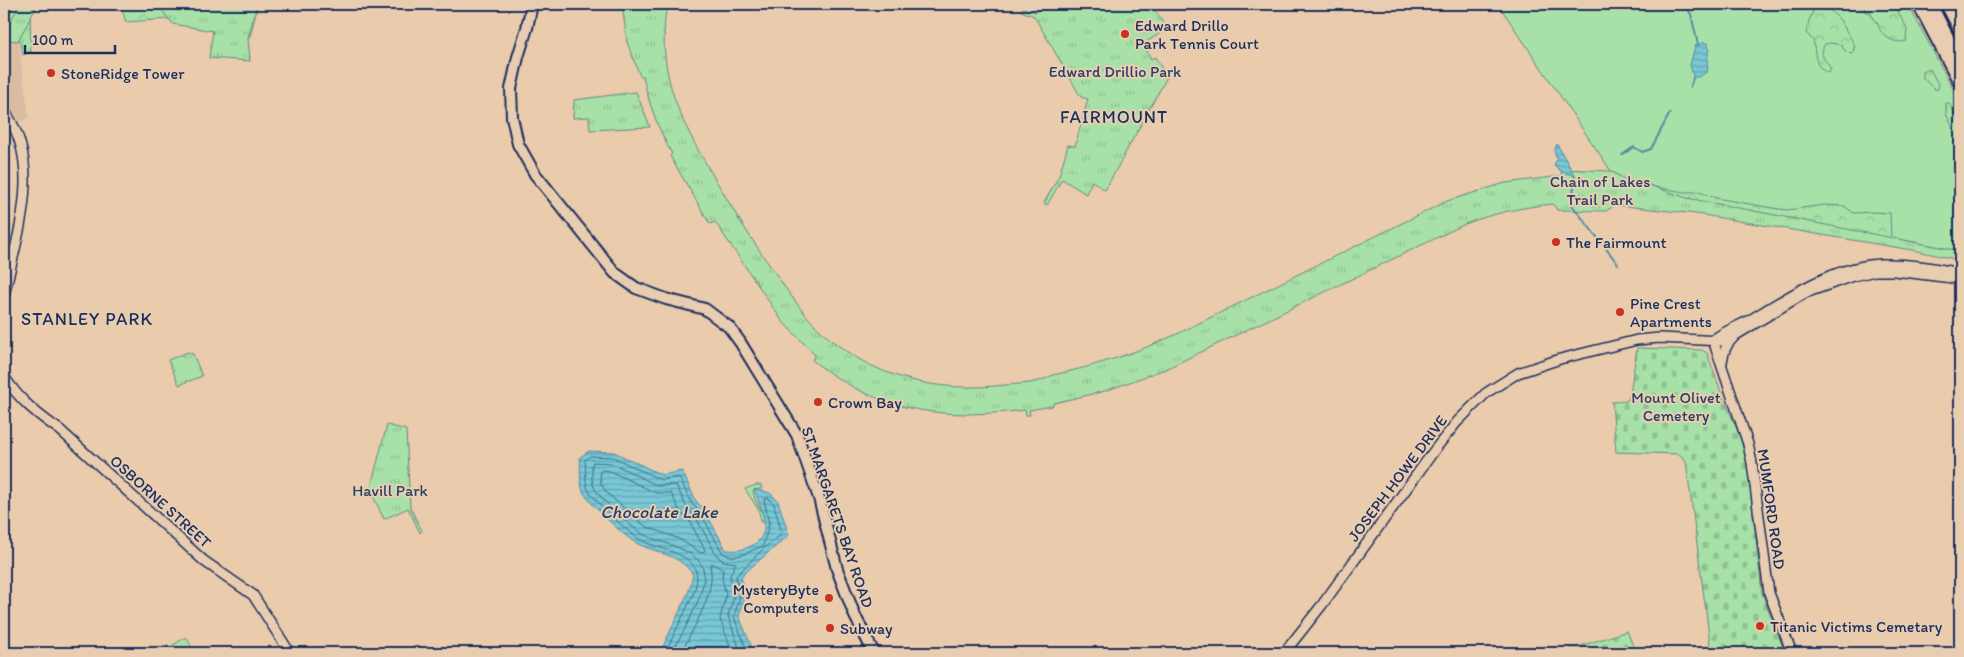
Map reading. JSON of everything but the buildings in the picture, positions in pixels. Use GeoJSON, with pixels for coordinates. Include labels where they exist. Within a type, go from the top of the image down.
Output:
{"type":"FeatureCollection","features":[{"type":"Feature","properties":{"kind":"highway"},"geometry":{"type":"LineString","coordinates":[[1919,4],[1960,82]]}},
{"type":"Feature","properties":{"kind":"highway"},"geometry":{"type":"LineString","coordinates":[[1930,4],[1960,63]]}},
{"type":"Feature","properties":{"kind":"highway"},"geometry":{"type":"LineString","coordinates":[[1937,4],[1960,48]]}},
{"type":"Feature","properties":{"kind":"highway"},"geometry":{"type":"LineString","coordinates":[[1947,4],[1960,29]]}},
{"type":"Feature","properties":{"kind":"main road","name":"ST MARGARETS BAY ROAD"},"geometry":{"type":"LineString","coordinates":[[532,4],[511,89],[512,117],[518,144],[535,174],[614,273],[636,288],[705,309],[721,320],[735,335],[797,435],[819,498],[837,569],[851,606],[874,653]]}},
{"type":"Feature","properties":{"kind":"main road"},"geometry":{"type":"LineString","coordinates":[[4,110],[20,141],[24,155],[26,182],[21,220],[4,296]]}},
{"type":"Feature","properties":{"kind":"main road"},"geometry":{"type":"LineString","coordinates":[[1713,340],[1720,334],[1752,318],[1797,290],[1861,267],[1879,264],[1906,265],[1960,273]]}},
{"type":"Feature","properties":{"kind":"main road","name":"JOSEPH HOWE DRIVE"},"geometry":{"type":"LineString","coordinates":[[1284,653],[1322,605],[1457,422],[1486,393],[1518,372],[1637,340],[1660,338],[1722,341],[1736,335],[1805,293],[1853,276],[1875,271],[1895,271],[1960,279]]}},
{"type":"Feature","properties":{"kind":"main road"},"geometry":{"type":"LineString","coordinates":[[1721,365],[1724,350],[1728,342],[1736,335]]}},
{"type":"Feature","properties":{"kind":"main road","name":"MUMFORD ROAD"},"geometry":{"type":"LineString","coordinates":[[1713,340],[1752,462],[1769,593],[1792,653]]}},
{"type":"Feature","properties":{"kind":"main road","name":"OSBORNE STREET"},"geometry":{"type":"LineString","coordinates":[[4,376],[10,387],[36,414],[60,430],[204,560],[253,595],[260,602],[290,653]]}},
{"type":"Feature","properties":{"kind":"shaded area"},"geometry":{"type":"Polygon","coordinates":[[[6,40],[18,41],[29,117],[20,122],[4,96],[4,44],[6,40]]]}},
{"type":"Feature","properties":{"kind":"green space"},"geometry":{"type":"Polygon","coordinates":[[[14,4],[37,4],[30,14],[31,52],[23,55],[16,24],[4,23],[14,4]]]}},
{"type":"Feature","properties":{"kind":"green space"},"geometry":{"type":"Polygon","coordinates":[[[20,4],[38,4],[18,41],[6,40],[4,44],[4,33],[20,4]]]}},
{"type":"Feature","properties":{"kind":"green space"},"geometry":{"type":"Polygon","coordinates":[[[123,4],[258,4],[250,37],[221,33],[169,19],[126,22],[121,7],[123,4]]]}},
{"type":"Feature","properties":{"kind":"green space"},"geometry":{"type":"Polygon","coordinates":[[[157,4],[257,4],[248,38],[250,61],[209,58],[213,31],[173,24],[157,4]]]}},
{"type":"Feature","properties":{"kind":"green space","name":"Chain of Lakes Trail Park"},"geometry":{"type":"Polygon","coordinates":[[[622,4],[667,4],[664,32],[665,57],[670,82],[686,127],[744,227],[805,314],[823,333],[843,349],[864,362],[885,372],[931,384],[955,387],[980,387],[1031,383],[1145,348],[1447,201],[1505,183],[1561,176],[1562,169],[1611,171],[1624,179],[1640,182],[1687,198],[1960,251],[1960,260],[1912,250],[1697,214],[1615,205],[1606,211],[1557,210],[1553,204],[1530,207],[1508,211],[1465,224],[1168,368],[1105,391],[1054,403],[1052,406],[1029,410],[1030,415],[1026,415],[1025,410],[966,414],[912,409],[862,392],[837,378],[812,360],[815,355],[783,322],[715,222],[710,224],[670,156],[672,154],[654,116],[643,76],[640,76],[627,42],[622,4]]]}},
{"type":"Feature","properties":{"kind":"green space","name":"Edward Drillio Park"},"geometry":{"type":"Polygon","coordinates":[[[1048,4],[1151,4],[1167,29],[1143,44],[1151,59],[1155,57],[1167,77],[1105,190],[1092,181],[1086,194],[1062,179],[1047,205],[1044,203],[1059,176],[1068,145],[1075,146],[1088,99],[1081,97],[1034,16],[1021,11],[1023,8],[1035,12],[1048,4]]]}},
{"type":"Feature","properties":{"kind":"green space"},"geometry":{"type":"Polygon","coordinates":[[[1498,4],[1908,4],[1960,102],[1960,251],[1687,198],[1640,182],[1624,179],[1611,171],[1498,4]]]}},
{"type":"Feature","properties":{"kind":"green space"},"geometry":{"type":"Polygon","coordinates":[[[1816,4],[1824,4],[1840,20],[1855,46],[1852,54],[1846,52],[1841,45],[1825,44],[1822,52],[1831,69],[1828,73],[1817,63],[1813,40],[1806,33],[1816,4]]]}},
{"type":"Feature","properties":{"kind":"green space"},"geometry":{"type":"Polygon","coordinates":[[[1857,4],[1893,4],[1907,28],[1906,41],[1893,41],[1885,36],[1870,12],[1865,12],[1864,7],[1857,4]]]}},
{"type":"Feature","properties":{"kind":"green space"},"geometry":{"type":"Polygon","coordinates":[[[1930,69],[1939,86],[1937,90],[1923,78],[1923,72],[1930,69]]]}},
{"type":"Feature","properties":{"kind":"green space"},"geometry":{"type":"Polygon","coordinates":[[[636,92],[650,127],[590,130],[589,117],[573,118],[574,100],[636,92]]]}},
{"type":"Feature","properties":{"kind":"green space"},"geometry":{"type":"Polygon","coordinates":[[[1946,103],[1949,103],[1960,125],[1960,141],[1946,114],[1946,103]]]}},
{"type":"Feature","properties":{"kind":"green space"},"geometry":{"type":"Polygon","coordinates":[[[1626,182],[1684,192],[1699,192],[1716,198],[1787,210],[1825,205],[1844,206],[1854,213],[1890,213],[1891,239],[1733,213],[1626,182]]]}},
{"type":"Feature","properties":{"kind":"green space","name":"Mount Olivet Cemetery"},"geometry":{"type":"Polygon","coordinates":[[[1637,348],[1702,350],[1707,353],[1722,395],[1740,436],[1748,468],[1762,593],[1785,653],[1708,653],[1710,642],[1686,461],[1679,454],[1616,452],[1612,402],[1627,401],[1630,394],[1637,348]]]}},
{"type":"Feature","properties":{"kind":"green space"},"geometry":{"type":"Polygon","coordinates":[[[188,352],[193,354],[202,376],[179,385],[168,360],[188,352]]]}},
{"type":"Feature","properties":{"kind":"green space","name":"Havill Park"},"geometry":{"type":"Polygon","coordinates":[[[387,425],[406,430],[410,507],[422,531],[420,533],[408,508],[384,519],[370,490],[387,425]]]}},
{"type":"Feature","properties":{"kind":"green space"},"geometry":{"type":"Polygon","coordinates":[[[761,485],[762,488],[753,491],[765,518],[762,523],[758,509],[745,489],[761,485]]]}},
{"type":"Feature","properties":{"kind":"green space"},"geometry":{"type":"Polygon","coordinates":[[[1627,631],[1636,653],[1559,653],[1627,631]]]}},
{"type":"Feature","properties":{"kind":"green space"},"geometry":{"type":"Polygon","coordinates":[[[186,637],[195,653],[167,653],[165,650],[186,637]]]}},
{"type":"Feature","properties":{"kind":"water"},"geometry":{"type":"Polygon","coordinates":[[[1707,43],[1708,46],[1707,72],[1694,77],[1690,88],[1693,76],[1690,65],[1695,46],[1707,43]]]}},
{"type":"Feature","properties":{"kind":"water"},"geometry":{"type":"Polygon","coordinates":[[[1557,144],[1575,176],[1562,172],[1554,165],[1557,159],[1554,151],[1557,144]]]}},
{"type":"Feature","properties":{"kind":"water","name":"Chocolate Lake"},"geometry":{"type":"Polygon","coordinates":[[[589,451],[614,452],[662,475],[682,471],[696,501],[704,509],[726,550],[740,550],[749,547],[759,540],[763,534],[764,519],[754,489],[770,493],[778,501],[789,535],[741,576],[745,596],[739,616],[754,653],[660,653],[688,593],[693,575],[682,563],[668,555],[633,541],[608,520],[586,496],[582,487],[580,457],[589,451]]]}},
{"type":"Feature","properties":{"kind":"waterway"},"geometry":{"type":"LineString","coordinates":[[1684,4],[1691,14],[1698,45]]}},
{"type":"Feature","properties":{"kind":"waterway"},"geometry":{"type":"LineString","coordinates":[[1622,155],[1634,147],[1642,152],[1651,149],[1670,113]]}},
{"type":"Feature","properties":{"kind":"waterway"},"geometry":{"type":"LineString","coordinates":[[1575,176],[1572,205],[1618,264]]}},
{"type":"Feature","properties":{"kind":"place","name":"Edward Drillo Park Tennis Court"},"geometry":{"type":"Point","coordinates":[1125,34]}},
{"type":"Feature","properties":{"kind":"place","name":"StoneRidge Tower"},"geometry":{"type":"Point","coordinates":[51,73]}},
{"type":"Feature","properties":{"kind":"place","name":"The Fairmount"},"geometry":{"type":"Point","coordinates":[1556,242]}},
{"type":"Feature","properties":{"kind":"place","name":"Pine Crest Apartments"},"geometry":{"type":"Point","coordinates":[1620,312]}},
{"type":"Feature","properties":{"kind":"place","name":"Crown Bay"},"geometry":{"type":"Point","coordinates":[818,402]}},
{"type":"Feature","properties":{"kind":"place","name":"MysteryByte Computers"},"geometry":{"type":"Point","coordinates":[829,598]}},
{"type":"Feature","properties":{"kind":"place","name":"Titanic Victims Cemetary"},"geometry":{"type":"Point","coordinates":[1760,626]}},
{"type":"Feature","properties":{"kind":"place","name":"Subway"},"geometry":{"type":"Point","coordinates":[830,628]}},
{"type":"Feature","properties":{"kind":"district","name":"FAIRMOUNT"},"geometry":{"type":"Point","coordinates":[1114,117]}},
{"type":"Feature","properties":{"kind":"district","name":"STANLEY PARK"},"geometry":{"type":"Point","coordinates":[87,319]}}]}
